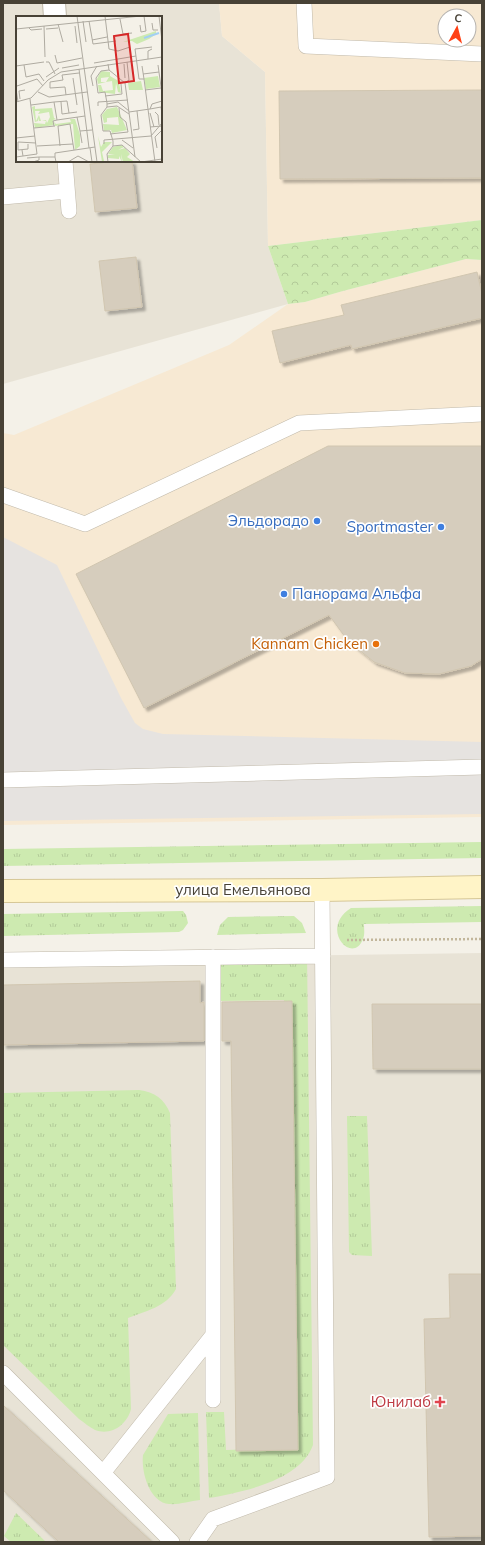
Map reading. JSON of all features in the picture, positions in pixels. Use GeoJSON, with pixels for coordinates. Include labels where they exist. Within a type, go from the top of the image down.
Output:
{"type":"FeatureCollection","features":[{"type":"Feature","properties":{"kind":"main road","name":"улица Емельянова"},"geometry":{"type":"LineString","coordinates":[[3,891],[322,890],[482,887]]}},
{"type":"Feature","properties":{"kind":"street"},"geometry":{"type":"LineString","coordinates":[[54,3],[55,16]]}},
{"type":"Feature","properties":{"kind":"lane"},"geometry":{"type":"LineString","coordinates":[[304,3],[306,46],[482,54]]}},
{"type":"Feature","properties":{"kind":"lane"},"geometry":{"type":"LineString","coordinates":[[65,162],[69,211]]}},
{"type":"Feature","properties":{"kind":"lane"},"geometry":{"type":"LineString","coordinates":[[3,197],[67,191]]}},
{"type":"Feature","properties":{"kind":"lane"},"geometry":{"type":"LineString","coordinates":[[3,495],[85,524],[299,423],[482,414]]}},
{"type":"Feature","properties":{"kind":"lane"},"geometry":{"type":"LineString","coordinates":[[3,780],[482,767]]}},
{"type":"Feature","properties":{"kind":"lane"},"geometry":{"type":"LineString","coordinates":[[197,1542],[213,1519],[327,1477],[322,890]]}},
{"type":"Feature","properties":{"kind":"lane"},"geometry":{"type":"LineString","coordinates":[[3,960],[322,956]]}},
{"type":"Feature","properties":{"kind":"lane"},"geometry":{"type":"LineString","coordinates":[[213,957],[213,1400]]}},
{"type":"Feature","properties":{"kind":"lane"},"geometry":{"type":"LineString","coordinates":[[103,1473],[212,1335]]}},
{"type":"Feature","properties":{"kind":"lane"},"geometry":{"type":"LineString","coordinates":[[3,1373],[172,1542]]}},
{"type":"Feature","properties":{"kind":"path"},"geometry":{"type":"LineString","coordinates":[[323,940],[482,939]]}},
{"type":"Feature","properties":{"kind":"shaded area"},"geometry":{"type":"Polygon","coordinates":[[[3,3],[219,3],[222,36],[265,72],[268,246],[288,304],[3,384],[3,3]]]}},
{"type":"Feature","properties":{"kind":"shaded area"},"geometry":{"type":"Polygon","coordinates":[[[219,3],[482,3],[482,220],[268,246],[265,72],[222,36],[219,3]]]}},
{"type":"Feature","properties":{"kind":"shaded area"},"geometry":{"type":"Polygon","coordinates":[[[466,259],[482,260],[482,817],[3,825],[3,433],[14,435],[229,345],[288,304],[305,302],[466,259]]]}},
{"type":"Feature","properties":{"kind":"shaded area"},"geometry":{"type":"Polygon","coordinates":[[[3,537],[57,565],[121,698],[135,723],[143,729],[163,734],[482,742],[482,814],[3,821],[3,537]]]}},
{"type":"Feature","properties":{"kind":"shaded area"},"geometry":{"type":"Polygon","coordinates":[[[482,953],[482,1542],[3,1542],[3,960],[482,953]]]}},
{"type":"Feature","properties":{"kind":"green space"},"geometry":{"type":"Polygon","coordinates":[[[482,220],[482,260],[466,259],[305,302],[288,304],[268,246],[482,220]]]}},
{"type":"Feature","properties":{"kind":"green space"},"geometry":{"type":"Polygon","coordinates":[[[482,842],[482,858],[3,866],[3,849],[482,842]]]}},
{"type":"Feature","properties":{"kind":"green space"},"geometry":{"type":"Polygon","coordinates":[[[482,906],[482,922],[364,924],[363,939],[358,946],[352,948],[346,947],[341,942],[338,934],[338,926],[342,916],[351,908],[482,906]]]}},
{"type":"Feature","properties":{"kind":"green space"},"geometry":{"type":"Polygon","coordinates":[[[183,911],[186,915],[188,923],[183,930],[179,932],[3,936],[3,914],[183,911]]]}},
{"type":"Feature","properties":{"kind":"green space"},"geometry":{"type":"Polygon","coordinates":[[[294,916],[302,923],[306,933],[217,935],[220,925],[228,917],[294,916]]]}},
{"type":"Feature","properties":{"kind":"green space"},"geometry":{"type":"Polygon","coordinates":[[[307,953],[313,1445],[306,1457],[296,1468],[283,1476],[253,1488],[209,1498],[206,1412],[224,1412],[226,1450],[293,1448],[284,1000],[219,1001],[217,956],[307,953]]]}},
{"type":"Feature","properties":{"kind":"green space"},"geometry":{"type":"Polygon","coordinates":[[[139,1090],[154,1094],[162,1100],[170,1113],[176,1289],[167,1300],[155,1308],[128,1318],[131,1409],[126,1420],[118,1428],[107,1432],[95,1430],[79,1419],[3,1345],[3,1093],[139,1090]]]}},
{"type":"Feature","properties":{"kind":"green space"},"geometry":{"type":"Polygon","coordinates":[[[347,1116],[367,1116],[372,1256],[352,1255],[349,1252],[347,1116]]]}},
{"type":"Feature","properties":{"kind":"green space"},"geometry":{"type":"Polygon","coordinates":[[[198,1413],[200,1500],[173,1504],[162,1502],[151,1492],[148,1485],[143,1469],[143,1455],[168,1414],[198,1413]]]}},
{"type":"Feature","properties":{"kind":"green space"},"geometry":{"type":"Polygon","coordinates":[[[16,1513],[46,1542],[11,1542],[4,1536],[16,1513]]]}},
{"type":"Feature","properties":{"kind":"building"},"geometry":{"type":"Polygon","coordinates":[[[482,90],[482,178],[280,179],[279,91],[482,90]]]}},
{"type":"Feature","properties":{"kind":"building"},"geometry":{"type":"Polygon","coordinates":[[[132,162],[137,208],[95,212],[90,164],[132,162]]]}},
{"type":"Feature","properties":{"kind":"building"},"geometry":{"type":"Polygon","coordinates":[[[136,257],[142,307],[105,311],[99,261],[136,257]]]}},
{"type":"Feature","properties":{"kind":"building"},"geometry":{"type":"Polygon","coordinates":[[[477,272],[482,294],[482,318],[352,349],[351,345],[280,363],[272,331],[344,315],[341,305],[477,272]]]}},
{"type":"Feature","properties":{"kind":"building","name":"Панорама Альфа"},"geometry":{"type":"Polygon","coordinates":[[[328,446],[482,446],[482,659],[471,666],[439,674],[405,673],[374,662],[348,641],[329,615],[144,708],[76,574],[328,446]]]}},
{"type":"Feature","properties":{"kind":"building"},"geometry":{"type":"Polygon","coordinates":[[[200,981],[200,1003],[204,1002],[204,1041],[3,1045],[3,985],[200,981]]]}},
{"type":"Feature","properties":{"kind":"building"},"geometry":{"type":"Polygon","coordinates":[[[292,1001],[298,1450],[236,1451],[231,1041],[222,1041],[222,1002],[292,1001]]]}},
{"type":"Feature","properties":{"kind":"building"},"geometry":{"type":"Polygon","coordinates":[[[372,1004],[482,1004],[482,1069],[373,1069],[372,1004]]]}},
{"type":"Feature","properties":{"kind":"building"},"geometry":{"type":"Polygon","coordinates":[[[449,1274],[482,1274],[482,1536],[429,1537],[424,1319],[450,1318],[449,1274]]]}},
{"type":"Feature","properties":{"kind":"building"},"geometry":{"type":"Polygon","coordinates":[[[3,1405],[152,1542],[59,1542],[3,1490],[3,1405]]]}},
{"type":"Feature","properties":{"kind":"place","name":"Эльдорадо"},"geometry":{"type":"Point","coordinates":[317,521]}},
{"type":"Feature","properties":{"kind":"place","name":"Sportmaster"},"geometry":{"type":"Point","coordinates":[441,527]}},
{"type":"Feature","properties":{"kind":"place","name":"Панорама Альфа"},"geometry":{"type":"Point","coordinates":[284,594]}},
{"type":"Feature","properties":{"kind":"place","name":"Kannam Chicken"},"geometry":{"type":"Point","coordinates":[376,644]}},
{"type":"Feature","properties":{"kind":"place","name":"Юнилаб"},"geometry":{"type":"Point","coordinates":[440,1402]}}]}
